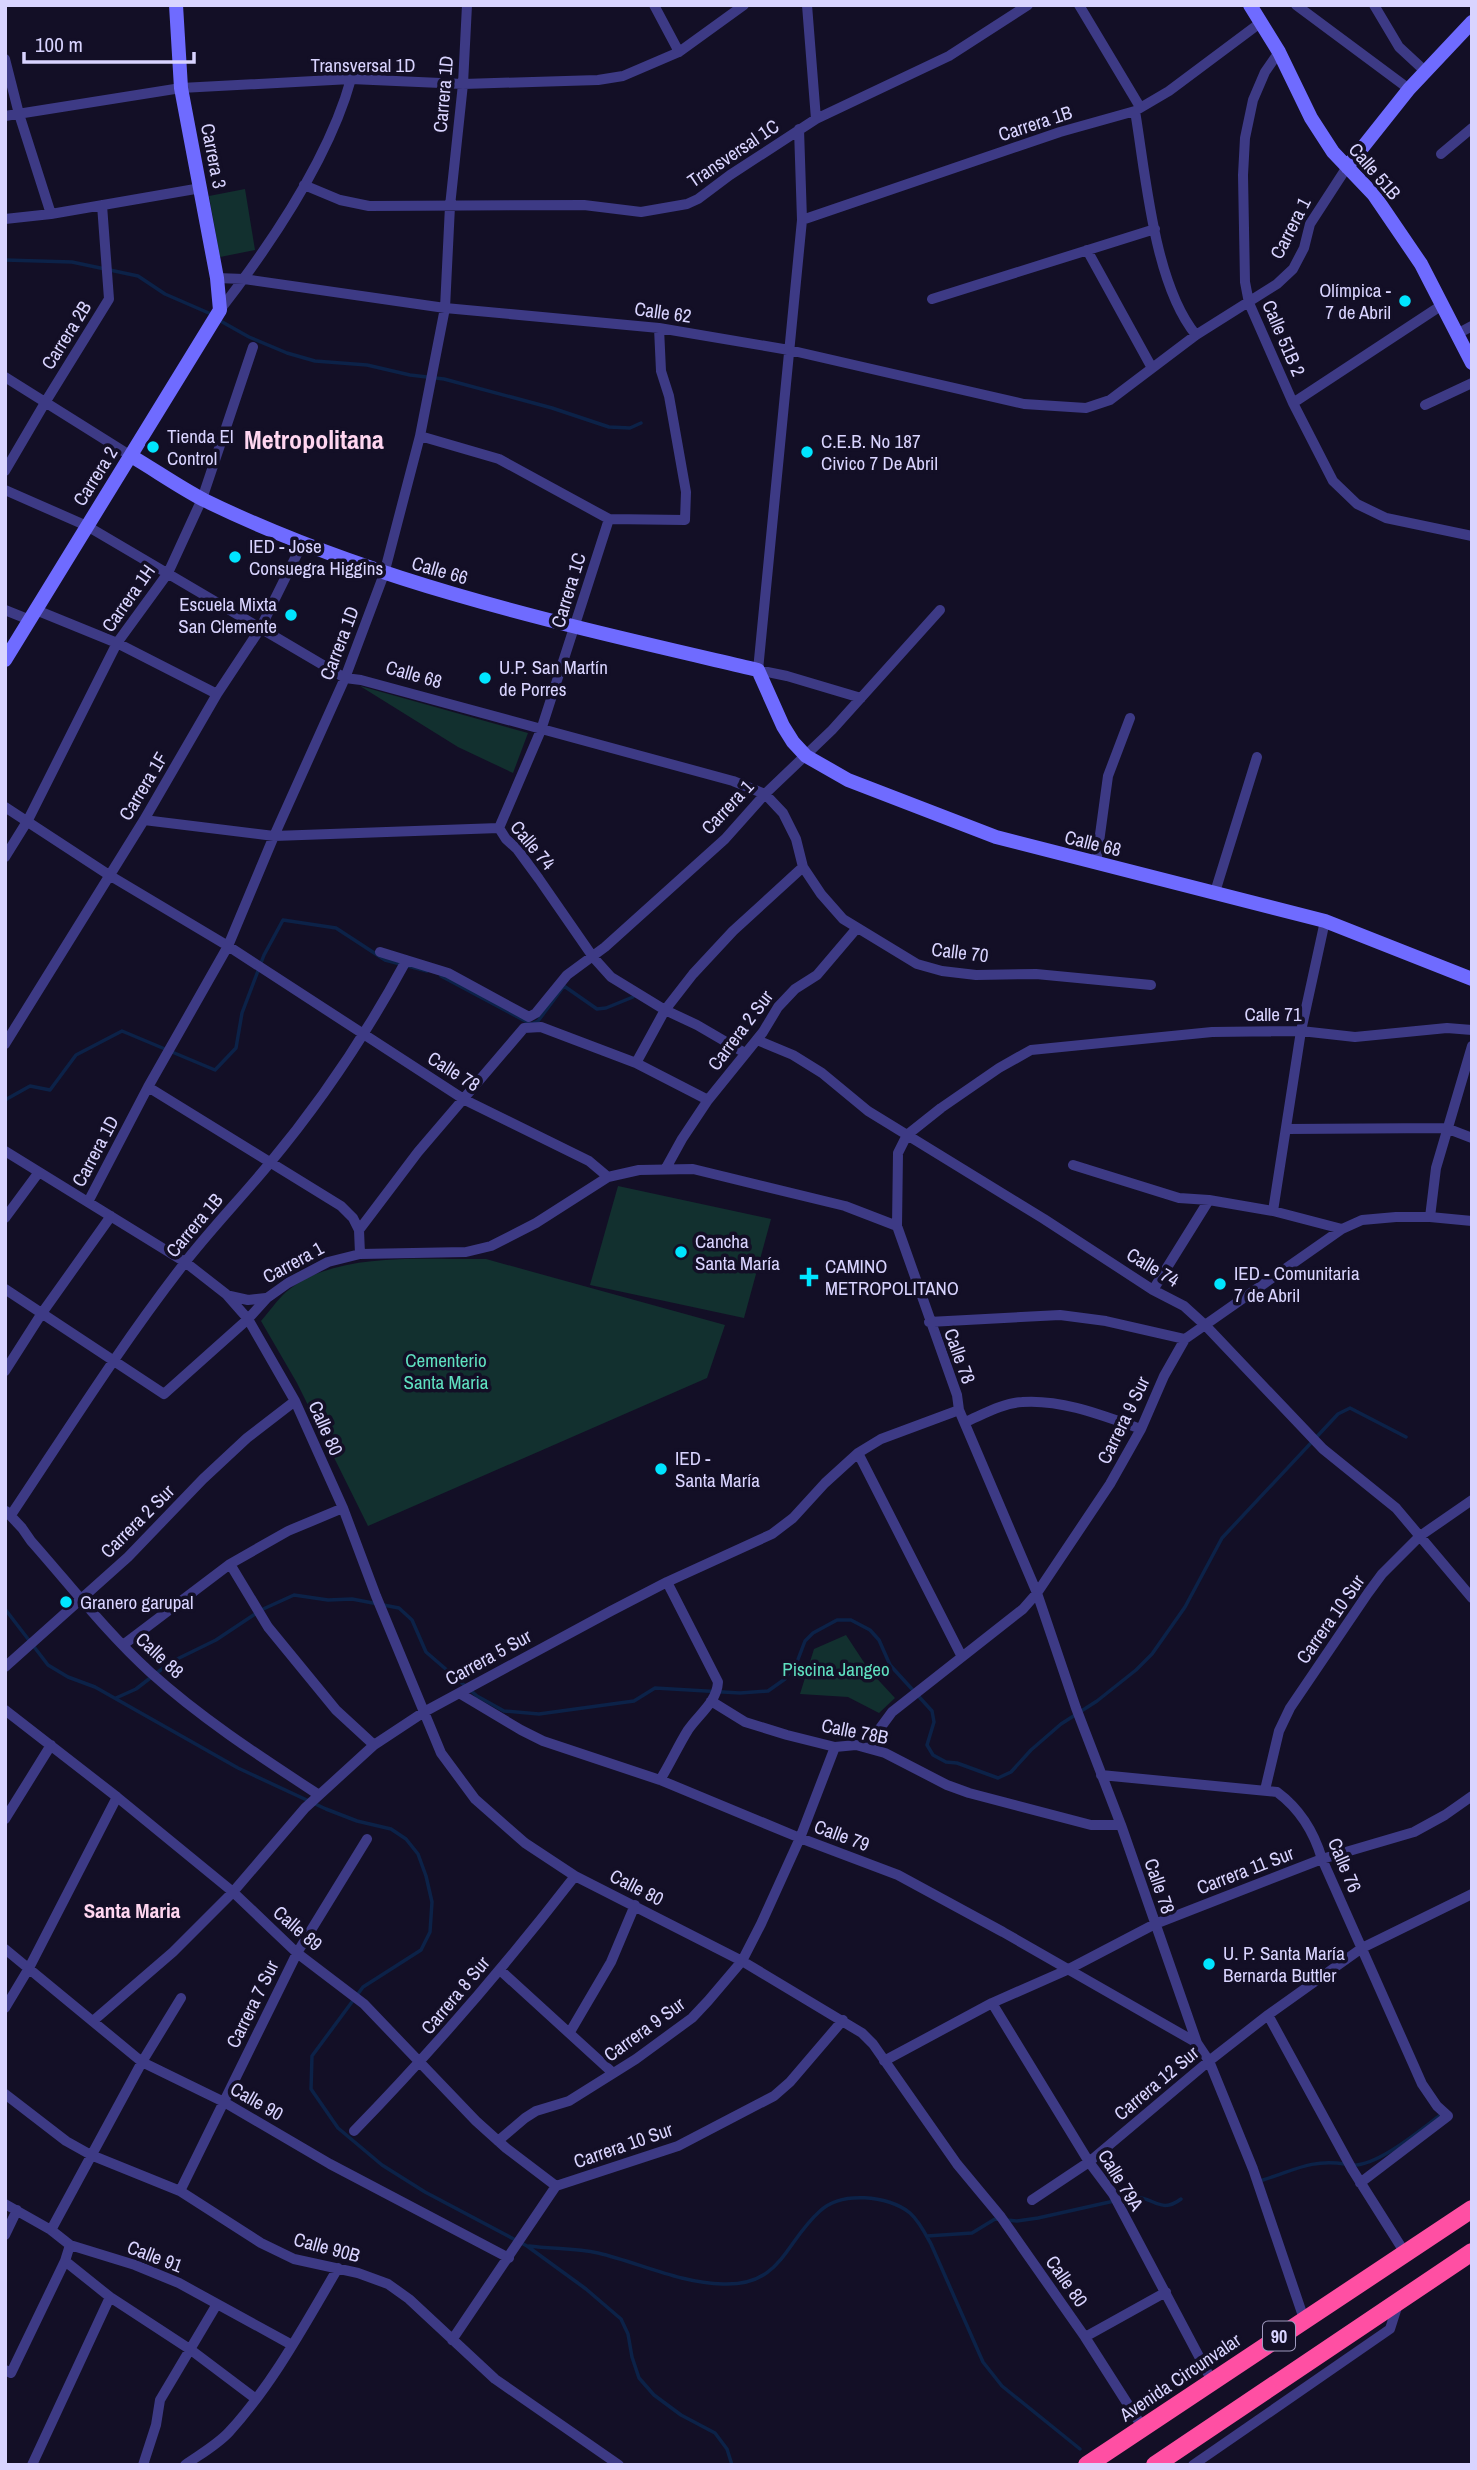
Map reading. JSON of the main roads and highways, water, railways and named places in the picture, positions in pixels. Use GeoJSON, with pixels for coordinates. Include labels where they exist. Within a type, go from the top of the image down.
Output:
{"type":"FeatureCollection","features":[{"type":"Feature","properties":{"kind":"highway","name":"Avenida Circunvalar"},"geometry":{"type":"LineString","coordinates":[[1087,2465],[1472,2209]]}},
{"type":"Feature","properties":{"kind":"highway","name":"90"},"geometry":{"type":"LineString","coordinates":[[1155,2465],[1472,2252]]}},
{"type":"Feature","properties":{"kind":"waterway"},"geometry":{"type":"LineString","coordinates":[[5,260],[72,262],[138,276],[165,294],[211,314]]}},
{"type":"Feature","properties":{"kind":"waterway"},"geometry":{"type":"LineString","coordinates":[[217,319],[249,337],[315,361],[367,365],[410,375],[444,379],[552,408],[609,427],[630,428],[641,423]]}},
{"type":"Feature","properties":{"kind":"waterway"},"geometry":{"type":"LineString","coordinates":[[5,1100],[30,1086],[50,1090],[76,1055],[122,1031],[215,1070],[236,1048],[242,1013],[264,955],[283,920],[336,928],[385,960],[427,971]]}},
{"type":"Feature","properties":{"kind":"waterway"},"geometry":{"type":"LineString","coordinates":[[441,976],[531,1024],[538,1021],[564,986],[597,1009],[633,997]]}},
{"type":"Feature","properties":{"kind":"waterway"},"geometry":{"type":"LineString","coordinates":[[116,1698],[136,1689],[171,1662],[216,1640],[261,1610],[294,1595],[328,1600],[352,1599],[399,1608],[412,1620],[426,1652],[477,1696],[504,1711],[539,1714],[634,1701],[655,1688],[740,1693],[768,1691],[785,1679],[797,1662],[805,1641],[813,1633],[837,1620],[851,1620],[870,1630],[879,1640],[890,1665],[932,1711],[934,1722],[927,1745],[933,1755],[946,1762],[957,1763],[998,1778],[1011,1772],[1061,1724],[1097,1701],[1152,1654],[1185,1607],[1222,1538],[1338,1414],[1350,1408],[1406,1437]]}},
{"type":"Feature","properties":{"kind":"waterway"},"geometry":{"type":"LineString","coordinates":[[5,1609],[48,1665],[68,1677],[95,1687],[238,1768],[326,1809],[357,1821],[391,1829],[406,1839],[418,1854],[426,1876],[432,1902],[430,1932],[421,1950],[363,1987],[312,2056],[311,2089],[338,2128],[382,2165],[425,2192],[527,2246],[586,2289],[621,2319],[628,2334],[639,2378],[654,2395],[681,2415],[715,2433],[727,2449],[732,2465]]}},
{"type":"Feature","properties":{"kind":"waterway"},"geometry":{"type":"LineString","coordinates":[[1353,2165],[1387,2153],[1442,2114]]}},
{"type":"Feature","properties":{"kind":"waterway"},"geometry":{"type":"LineString","coordinates":[[1263,2180],[1313,2164],[1345,2164]]}},
{"type":"Feature","properties":{"kind":"waterway"},"geometry":{"type":"LineString","coordinates":[[927,2236],[972,2233],[995,2219],[1017,2221],[1038,2218],[1132,2197],[1162,2205],[1181,2199]]}},
{"type":"Feature","properties":{"kind":"waterway"},"geometry":{"type":"LineString","coordinates":[[529,2246],[598,2253],[707,2283],[743,2283],[770,2270],[808,2223],[829,2205],[852,2198],[890,2202],[910,2213],[924,2231],[983,2362],[1002,2386],[1080,2449]]}},
{"type":"Feature","properties":{"kind":"place","name":"Olímpica - 7 de Abril"},"geometry":{"type":"Point","coordinates":[1405,301]}},
{"type":"Feature","properties":{"kind":"place","name":"Tienda El Control"},"geometry":{"type":"Point","coordinates":[153,447]}},
{"type":"Feature","properties":{"kind":"place","name":"C.E.B. No 187 Civico 7 De Abril"},"geometry":{"type":"Point","coordinates":[807,452]}},
{"type":"Feature","properties":{"kind":"place","name":"IED - Jose Consuegra Higgins"},"geometry":{"type":"Point","coordinates":[235,557]}},
{"type":"Feature","properties":{"kind":"place","name":"Escuela Mixta San Clemente"},"geometry":{"type":"Point","coordinates":[291,615]}},
{"type":"Feature","properties":{"kind":"place","name":"U.P. San Martín de Porres"},"geometry":{"type":"Point","coordinates":[485,678]}},
{"type":"Feature","properties":{"kind":"place","name":"Cancha Santa María"},"geometry":{"type":"Point","coordinates":[681,1252]}},
{"type":"Feature","properties":{"kind":"place","name":"CAMINO METROPOLITANO"},"geometry":{"type":"Point","coordinates":[809,1277]}},
{"type":"Feature","properties":{"kind":"place","name":"IED - Comunitaria 7 de Abril"},"geometry":{"type":"Point","coordinates":[1220,1284]}},
{"type":"Feature","properties":{"kind":"place","name":"IED - Santa María"},"geometry":{"type":"Point","coordinates":[661,1469]}},
{"type":"Feature","properties":{"kind":"place","name":"Granero garupal"},"geometry":{"type":"Point","coordinates":[66,1602]}},
{"type":"Feature","properties":{"kind":"place","name":"U. P. Santa María Bernarda Buttler"},"geometry":{"type":"Point","coordinates":[1209,1964]}},
{"type":"Feature","properties":{"kind":"district","name":"Metropolitana"},"geometry":{"type":"Point","coordinates":[314,439]}},
{"type":"Feature","properties":{"kind":"district","name":"Santa Maria"},"geometry":{"type":"Point","coordinates":[132,1910]}},
{"type":"Feature","properties":{"kind":"park label","name":"Cementerio Santa Maria"},"geometry":{"type":"Point","coordinates":[446,1371]}},
{"type":"Feature","properties":{"kind":"park label","name":"Piscina Jangeo"},"geometry":{"type":"Point","coordinates":[836,1669]}}]}
